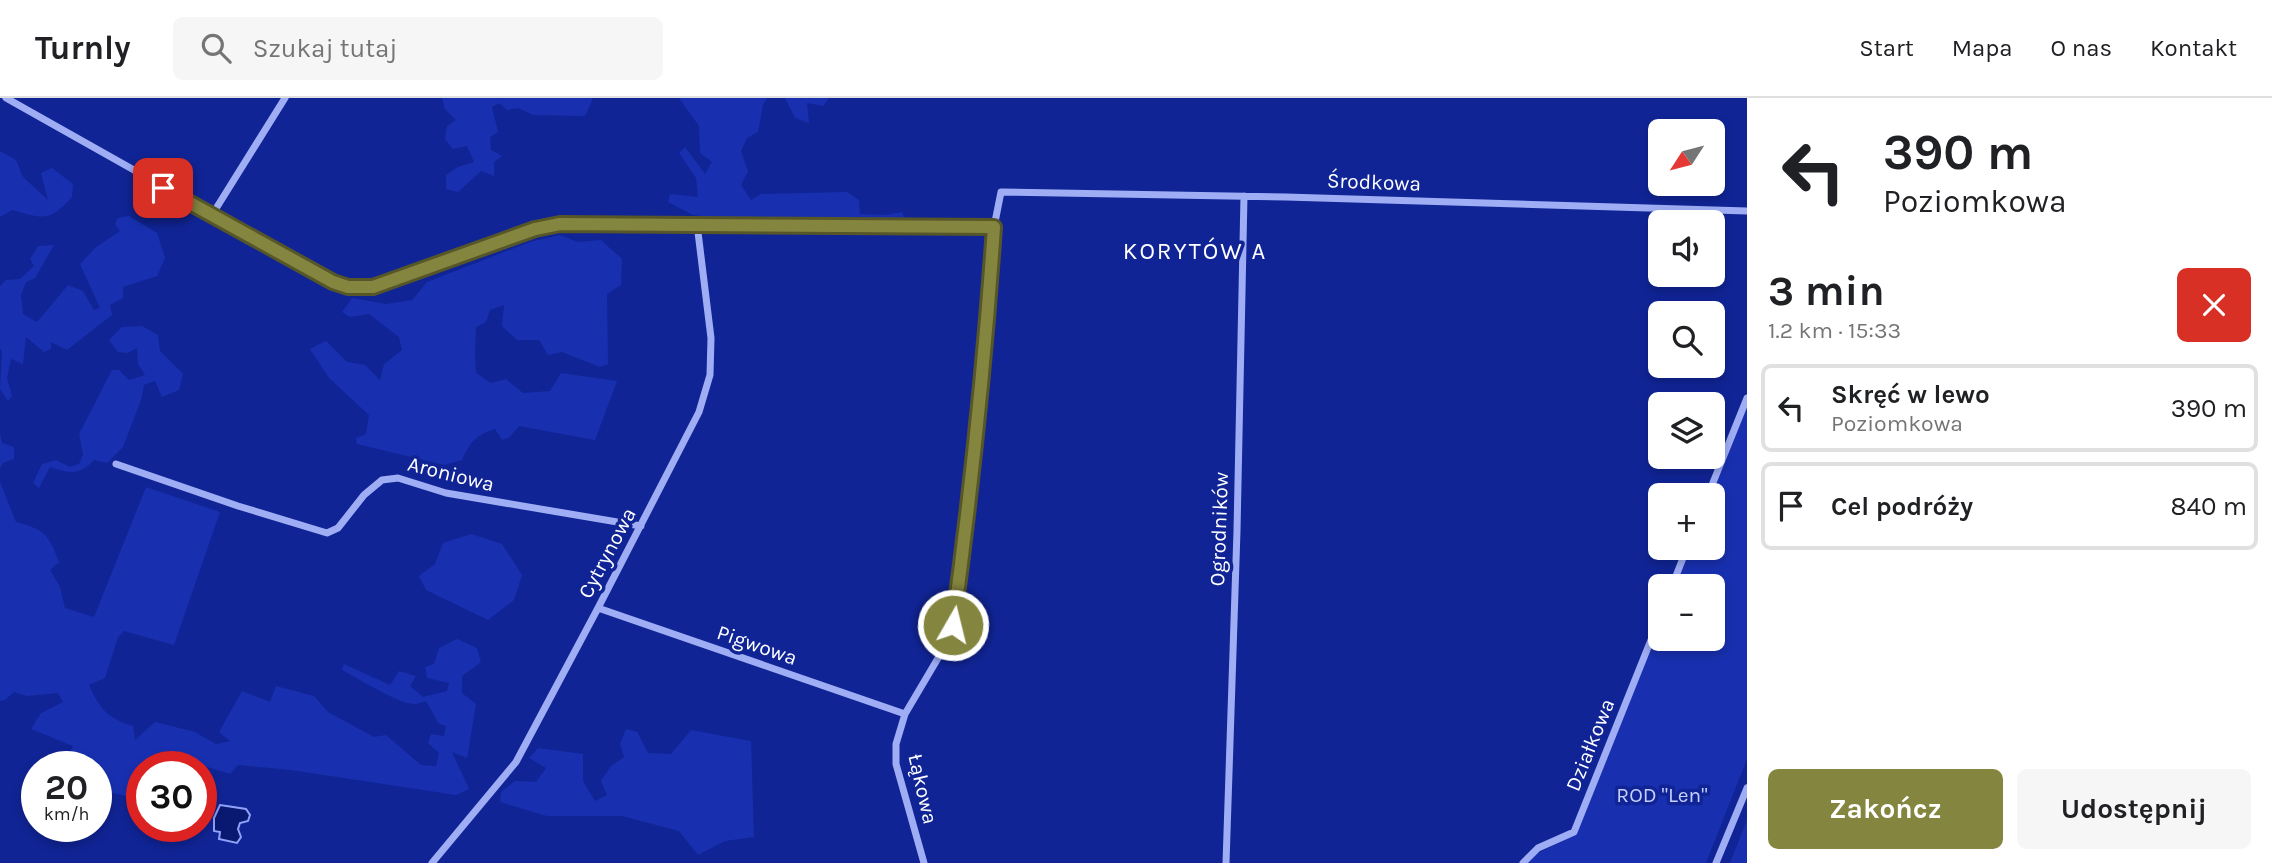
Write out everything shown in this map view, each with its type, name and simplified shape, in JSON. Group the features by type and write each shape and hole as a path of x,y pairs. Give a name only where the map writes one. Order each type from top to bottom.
{"street":[{"path":"6,98 333,282 361,289 420,271 535,229 560,224 994,227"},
{"path":"212,215 285,98"},
{"name":"Środkowa","path":"1001,192 1244,196 1747,211"},
{"name":"Łąkowa","path":"925,863 896,764 896,744 905,715 947,643 953,625 989,302 994,227 1001,192"},
{"name":"Ogrodników","path":"1226,863 1237,545 1244,196"},
{"name":"Cytrynowa","path":"432,863 516,762 699,412 710,375 711,338 697,223"},
{"path":"1713,483 1747,398"},
{"name":"Aroniowa","path":"116,464 327,533 338,528 364,495 382,480 398,478 459,496 641,526"},
{"name":"Pigwowa","path":"598,608 905,715"},
{"name":"Działkowa","path":"1523,863 1538,848 1574,832 1648,647"},
{"path":"1716,863 1747,788"}],"green space":[{"path":"442,98 592,98 592,101 585,116 533,115 518,108 507,110 499,103 492,107 498,132 490,137 491,150 502,156 494,162 494,176 481,171 458,192 446,189 446,175 458,167 474,162 467,146 453,149 445,139 447,126 456,120 445,109"},
{"path":"679,98 767,98 758,132 747,138 741,151 748,171 741,185 751,200 761,194 847,192 859,200 860,214 885,215 902,212 906,223 715,218 693,215 668,202 670,194 698,197 696,178 679,153 685,147 705,174 712,162 700,153 699,126"},
{"path":"785,98 829,98 823,106 807,103 809,123 795,118"},
{"path":"0,151 16,160 23,177 48,200 41,173 52,168 73,184 72,197 57,211 45,216 12,210 0,217"},
{"path":"129,216 157,233 165,258 157,276 123,287 123,298 110,305 112,315 67,350 51,342 51,349 44,352 26,337 23,364 11,359 7,378 12,396 8,401 0,389 0,286 6,280 20,279 34,266 30,259 38,246 54,245 35,278 26,282 21,295 23,314 37,322 68,285 83,291 94,310 100,308 80,264 95,248 120,231 115,224 118,218"},
{"path":"560,235 578,242 601,240 622,259 621,285 607,294 608,364 600,367 562,352 548,355 539,340 517,340 502,326 504,305 490,310 486,322 476,327 476,373 491,383 506,379 523,393 550,391 561,373 617,381 595,440 519,426 510,437 502,440 495,429 474,440 462,460 444,465 357,444 356,438 366,434 369,415 329,378 310,349 326,341 347,362 365,365 380,380 384,364 402,350 399,337 369,314 350,317 342,312 352,298 386,304 412,300 427,282 530,242"},
{"path":"142,326 158,335 160,351 183,374 179,390 162,397 155,381 144,385 123,447 107,463 94,460 84,469 74,472 50,467 39,488 33,483 42,464 56,460 70,467 79,464 83,454 79,434 112,370 119,370 129,380 145,375 138,364 137,348 127,353 118,352 109,340 122,327"},
{"name":"ROD \"Len\"","path":"1747,406 1747,759 1706,863 1528,863 1532,856 1575,835 1650,651 1725,651 1725,574 1681,574 1686,560 1725,560 1725,483 1717,483 1722,469 1725,469 1725,462"},
{"path":"0,432 2,443 14,447 14,459 3,463 0,468"},
{"path":"0,482 16,522 45,534 52,545 59,562 50,570 60,587 65,608 94,617 146,487 220,512 174,645 124,631 118,637 105,678 89,685 105,712 133,726 135,740 155,722 195,732 216,744 230,741 219,732 242,691 270,702 276,686 314,696 328,712 374,737 386,735 421,765 436,766 439,753 428,743 431,734 444,736 446,726 439,724 426,701 409,703 379,691 342,670 344,664 390,685 399,671 416,676 410,686 423,697 447,691 449,683 427,678 425,667 434,664 439,648 457,639 477,648 481,662 462,676 462,693 476,704 467,758 452,752 469,789 456,795 291,770 238,765 230,774 217,770 217,751 126,751 126,796 112,793 112,751 71,751 73,746 31,729 41,713 63,702 58,693 27,696 14,692 0,701"},
{"path":"471,534 502,544 522,575 514,600 488,620 426,590 419,576 435,564 443,543"},
{"path":"626,729 637,732 648,753 671,754 691,730 751,741 754,837 725,841 698,855 679,831 622,816 547,816 500,802 501,792 515,781 536,782 546,768 529,758 538,748 583,754 583,781 595,801 607,795 601,781 611,766 624,757 620,744"},
{"path":"1747,820 1747,863 1730,863 1745,825"}],"shaded area":[{"path":"220,805 246,809 250,815 248,821 240,823 238,829 241,837 237,843 219,839 217,812"}],"district":[{"name":"KORYTÓW A","path":"1195,251"}],"route":[{"path":"163,188 333,282 361,289 420,271 535,229 560,224 994,227 989,302 953,625"}]}
